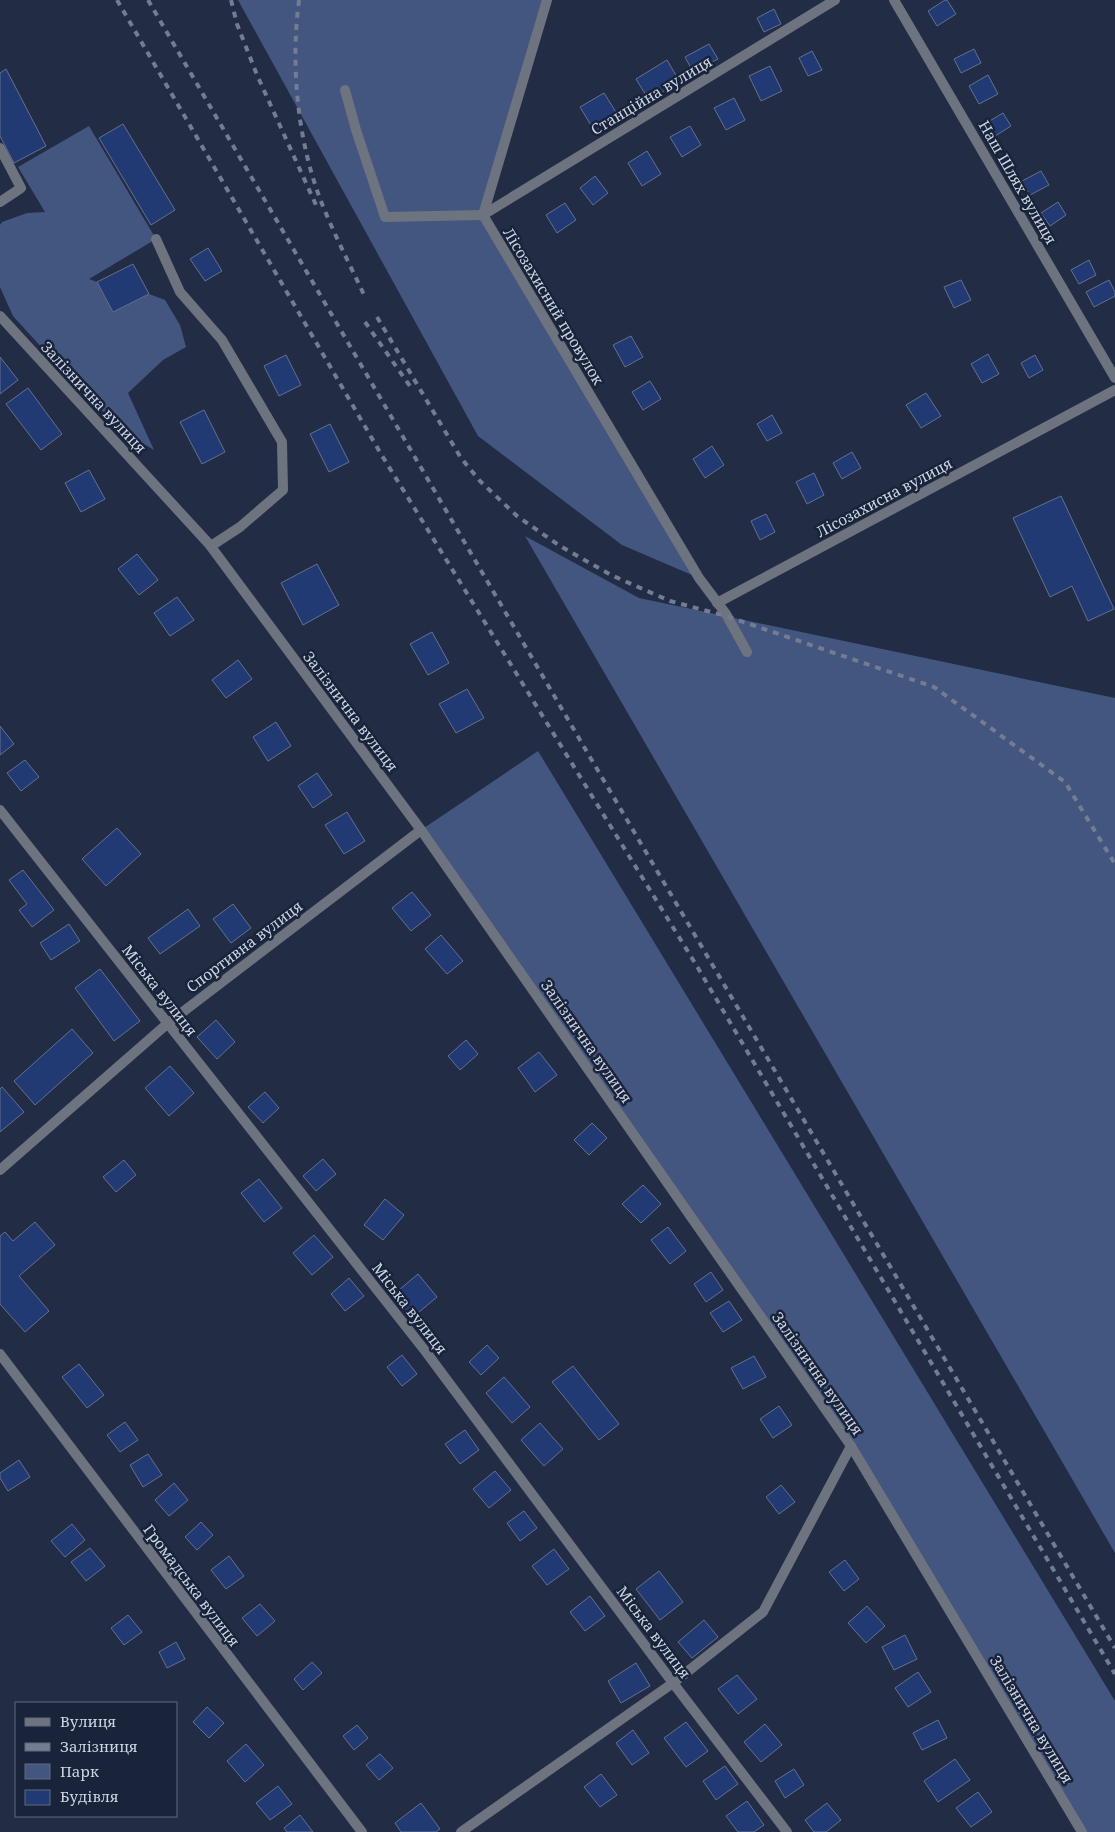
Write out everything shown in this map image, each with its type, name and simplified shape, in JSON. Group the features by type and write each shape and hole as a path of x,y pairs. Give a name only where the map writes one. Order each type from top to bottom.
{"street":[{"path":"345,90 356,130 385,217 483,215 547,0"},
{"name":"Станційна вулиця","path":"483,215 835,0"},
{"name":"Наш Шлях вулиця","path":"894,0 1115,378"},
{"path":"0,148 21,188 0,202"},
{"name":"Лісозахисний провулок","path":"483,215 699,578 717,604"},
{"path":"156,239 180,292 222,340 282,442 283,490 240,527 211,546"},
{"name":"Залізнична вулиця","path":"0,316 211,546 421,830 851,1446 1082,1832"},
{"name":"Лісозахисна вулиця","path":"717,604 1115,390"},
{"path":"717,604 726,614 747,652"},
{"name":"Міська вулиця","path":"0,810 426,1352 787,1832"},
{"name":"Спортивна вулиця","path":"0,1170 168,1024 421,830"},
{"name":"Громадська вулиця","path":"0,1354 362,1832"},
{"path":"461,1832 674,1683 763,1612 851,1446"}],"green space":[{"path":"238,0 547,0 483,215 699,578 622,545 478,436"},
{"path":"89,126 156,239 89,279 97,282 113,312 149,294 165,300 180,325 186,347 163,360 128,393 154,450 126,433 84,394 13,316 0,287 0,225 2,222 27,213 45,212 18,167"},
{"path":"525,536 639,598 1115,698 1115,1553"},
{"path":"538,751 1115,1701 1115,1832 1082,1832 851,1446 421,830"}],"building":[{"path":"947,0 956,14 937,26 928,11"},
{"path":"774,9 781,24 764,32 757,18"},
{"path":"709,44 718,59 693,72 685,57"},
{"path":"974,49 981,63 961,73 954,59"},
{"path":"812,51 822,70 808,76 799,58"},
{"path":"667,60 680,82 649,100 636,79"},
{"path":"770,66 782,91 761,101 749,76"},
{"path":"6,69 46,146 14,163 0,136 0,73"},
{"path":"988,75 998,94 979,104 969,86"},
{"path":"604,93 619,117 595,132 580,107"},
{"path":"734,98 745,120 726,130 714,108"},
{"path":"1003,113 1011,126 992,138 983,125"},
{"path":"123,124 175,210 151,225 99,138"},
{"path":"690,126 701,145 682,157 670,137"},
{"path":"647,151 661,174 642,186 628,163"},
{"path":"1041,171 1049,185 1030,195 1022,181"},
{"path":"595,176 608,193 593,205 580,188"},
{"path":"1058,202 1066,215 1050,226 1041,213"},
{"path":"565,203 576,220 557,233 546,215"},
{"path":"208,248 222,271 205,281 190,259"},
{"path":"1089,260 1096,275 1079,284 1071,270"},
{"path":"133,264 149,294 113,312 97,282"},
{"path":"961,280 971,300 954,308 944,287"},
{"path":"1109,280 1115,296 1094,307 1086,292"},
{"path":"631,336 643,357 625,367 613,345"},
{"path":"988,354 999,374 982,383 971,364"},
{"path":"286,355 301,385 279,396 264,366"},
{"path":"1035,355 1043,370 1029,378 1021,363"},
{"path":"0,357 18,380 0,394"},
{"path":"650,381 661,399 643,410 632,392"},
{"path":"28,388 62,434 41,450 6,404"},
{"path":"926,393 941,416 921,428 906,405"},
{"path":"204,410 225,452 202,464 180,422"},
{"path":"772,415 782,433 767,441 757,424"},
{"path":"330,424 349,462 329,472 310,434"},
{"path":"712,446 724,465 705,478 693,459"},
{"path":"852,452 861,468 842,479 833,463"},
{"path":"89,470 105,499 81,512 65,483"},
{"path":"814,473 824,495 807,504 796,482"},
{"path":"1061,496 1114,609 1088,621 1072,586 1050,597 1013,518"},
{"path":"766,514 775,532 760,540 751,521"},
{"path":"137,554 158,580 139,595 118,569"},
{"path":"317,564 339,605 303,625 281,583"},
{"path":"177,597 194,620 170,636 154,613"},
{"path":"432,632 449,663 428,675 410,644"},
{"path":"238,660 252,679 226,698 212,680"},
{"path":"467,689 484,718 456,733 439,704"},
{"path":"276,722 291,746 268,761 253,737"},
{"path":"0,726 14,744 0,755"},
{"path":"25,760 39,777 21,791 7,773"},
{"path":"317,773 332,795 313,808 298,786"},
{"path":"347,812 365,841 344,854 325,825"},
{"path":"117,828 141,854 106,886 82,859"},
{"path":"23,870 54,910 32,927 19,910 27,904 9,880"},
{"path":"412,892 431,915 411,931 392,908"},
{"path":"233,904 251,928 231,943 213,919"},
{"path":"188,909 200,926 160,954 148,938"},
{"path":"69,924 80,941 51,960 40,943"},
{"path":"441,935 463,961 447,974 425,949"},
{"path":"100,969 140,1021 114,1041 75,988"},
{"path":"216,1020 235,1042 217,1059 197,1037"},
{"path":"72,1029 93,1053 35,1105 14,1081"},
{"path":"466,1040 478,1054 460,1070 448,1056"},
{"path":"539,1052 557,1075 535,1092 518,1068"},
{"path":"170,1066 194,1093 169,1116 145,1088"},
{"path":"2,1087 24,1112 0,1132 0,1089"},
{"path":"265,1092 279,1108 263,1123 248,1107"},
{"path":"592,1123 607,1138 589,1155 574,1140"},
{"path":"323,1159 336,1174 316,1191 303,1176"},
{"path":"124,1160 136,1175 116,1192 103,1177"},
{"path":"259,1179 282,1208 264,1222 241,1193"},
{"path":"643,1185 661,1204 641,1223 622,1204"},
{"path":"385,1199 404,1215 383,1240 364,1225"},
{"path":"35,1222 55,1245 19,1276 49,1311 25,1332 0,1304 0,1236 5,1232 13,1241"},
{"path":"668,1227 686,1251 670,1264 651,1240"},
{"path":"314,1235 333,1257 312,1275 293,1253"},
{"path":"711,1272 723,1290 706,1302 694,1284"},
{"path":"418,1274 437,1297 412,1318 393,1295"},
{"path":"349,1278 364,1296 345,1311 331,1294"},
{"path":"729,1301 742,1320 723,1332 710,1313"},
{"path":"487,1345 499,1358 481,1375 469,1362"},
{"path":"402,1355 417,1374 402,1386 387,1367"},
{"path":"754,1356 766,1377 743,1389 731,1368"},
{"path":"79,1364 104,1395 87,1408 62,1377"},
{"path":"573,1366 619,1424 599,1440 552,1382"},
{"path":"504,1377 530,1407 512,1423 486,1393"},
{"path":"779,1406 792,1425 773,1438 760,1419"},
{"path":"125,1422 138,1440 120,1452 107,1435"},
{"path":"540,1423 563,1449 544,1466 521,1440"},
{"path":"465,1430 479,1450 460,1464 445,1444"},
{"path":"148,1454 162,1475 143,1487 130,1465"},
{"path":"19,1460 30,1477 8,1491 0,1478 0,1473"},
{"path":"495,1471 511,1490 489,1508 473,1489"},
{"path":"174,1483 188,1500 169,1516 155,1500"},
{"path":"781,1485 795,1502 779,1514 766,1497"},
{"path":"524,1511 537,1528 520,1541 507,1523"},
{"path":"201,1522 213,1535 197,1550 185,1537"},
{"path":"72,1524 85,1540 65,1557 51,1541"},
{"path":"90,1548 105,1566 86,1581 71,1562"},
{"path":"554,1549 569,1569 547,1585 532,1566"},
{"path":"229,1556 244,1576 226,1589 211,1570"},
{"path":"845,1560 859,1579 844,1591 829,1572"},
{"path":"659,1571 683,1602 660,1620 636,1589"},
{"path":"590,1596 605,1616 585,1631 570,1612"},
{"path":"260,1604 275,1621 257,1636 242,1618"},
{"path":"867,1606 885,1626 866,1643 848,1623"},
{"path":"128,1615 142,1632 124,1645 111,1628"},
{"path":"704,1620 718,1637 692,1658 678,1642"},
{"path":"905,1635 917,1659 894,1670 882,1647"},
{"path":"176,1642 185,1659 167,1668 159,1652"},
{"path":"312,1662 322,1673 303,1690 294,1679"},
{"path":"636,1663 650,1686 621,1703 608,1681"},
{"path":"918,1672 931,1692 908,1707 895,1688"},
{"path":"737,1675 757,1699 738,1714 718,1689"},
{"path":"207,1707 224,1723 209,1738 193,1722"},
{"path":"938,1720 947,1738 922,1750 913,1733"},
{"path":"686,1722 708,1751 686,1767 664,1738"},
{"path":"765,1724 782,1745 761,1762 744,1742"},
{"path":"357,1725 368,1738 354,1750 343,1736"},
{"path":"633,1730 649,1753 632,1765 616,1743"},
{"path":"246,1744 264,1765 245,1782 227,1761"},
{"path":"380,1754 393,1768 379,1780 366,1765"},
{"path":"955,1759 970,1780 938,1802 924,1781"},
{"path":"725,1766 738,1784 716,1800 703,1781"},
{"path":"794,1769 804,1785 785,1798 775,1781"},
{"path":"601,1774 617,1795 600,1807 584,1787"},
{"path":"278,1786 292,1804 270,1820 256,1803"},
{"path":"978,1792 992,1812 971,1827 956,1808"},
{"path":"747,1801 764,1825 754,1832 738,1832 726,1816"},
{"path":"421,1803 440,1829 436,1832 401,1832 395,1823"},
{"path":"827,1803 841,1820 826,1832 814,1832 805,1820"},
{"path":"300,1815 313,1832 287,1832 284,1828"}],"railway":[{"path":"117,0 381,454 695,963 1115,1674"},
{"path":"148,0 587,752 1115,1648"},
{"path":"231,0 237,24 257,75 316,205"},
{"path":"299,0 296,26 296,80 298,107 308,161 325,211 365,297"},
{"path":"377,317 461,458 480,481 517,516 560,546 611,575 670,601 726,616 934,687 1065,782 1115,864"},
{"path":"365,322 412,389"}]}
